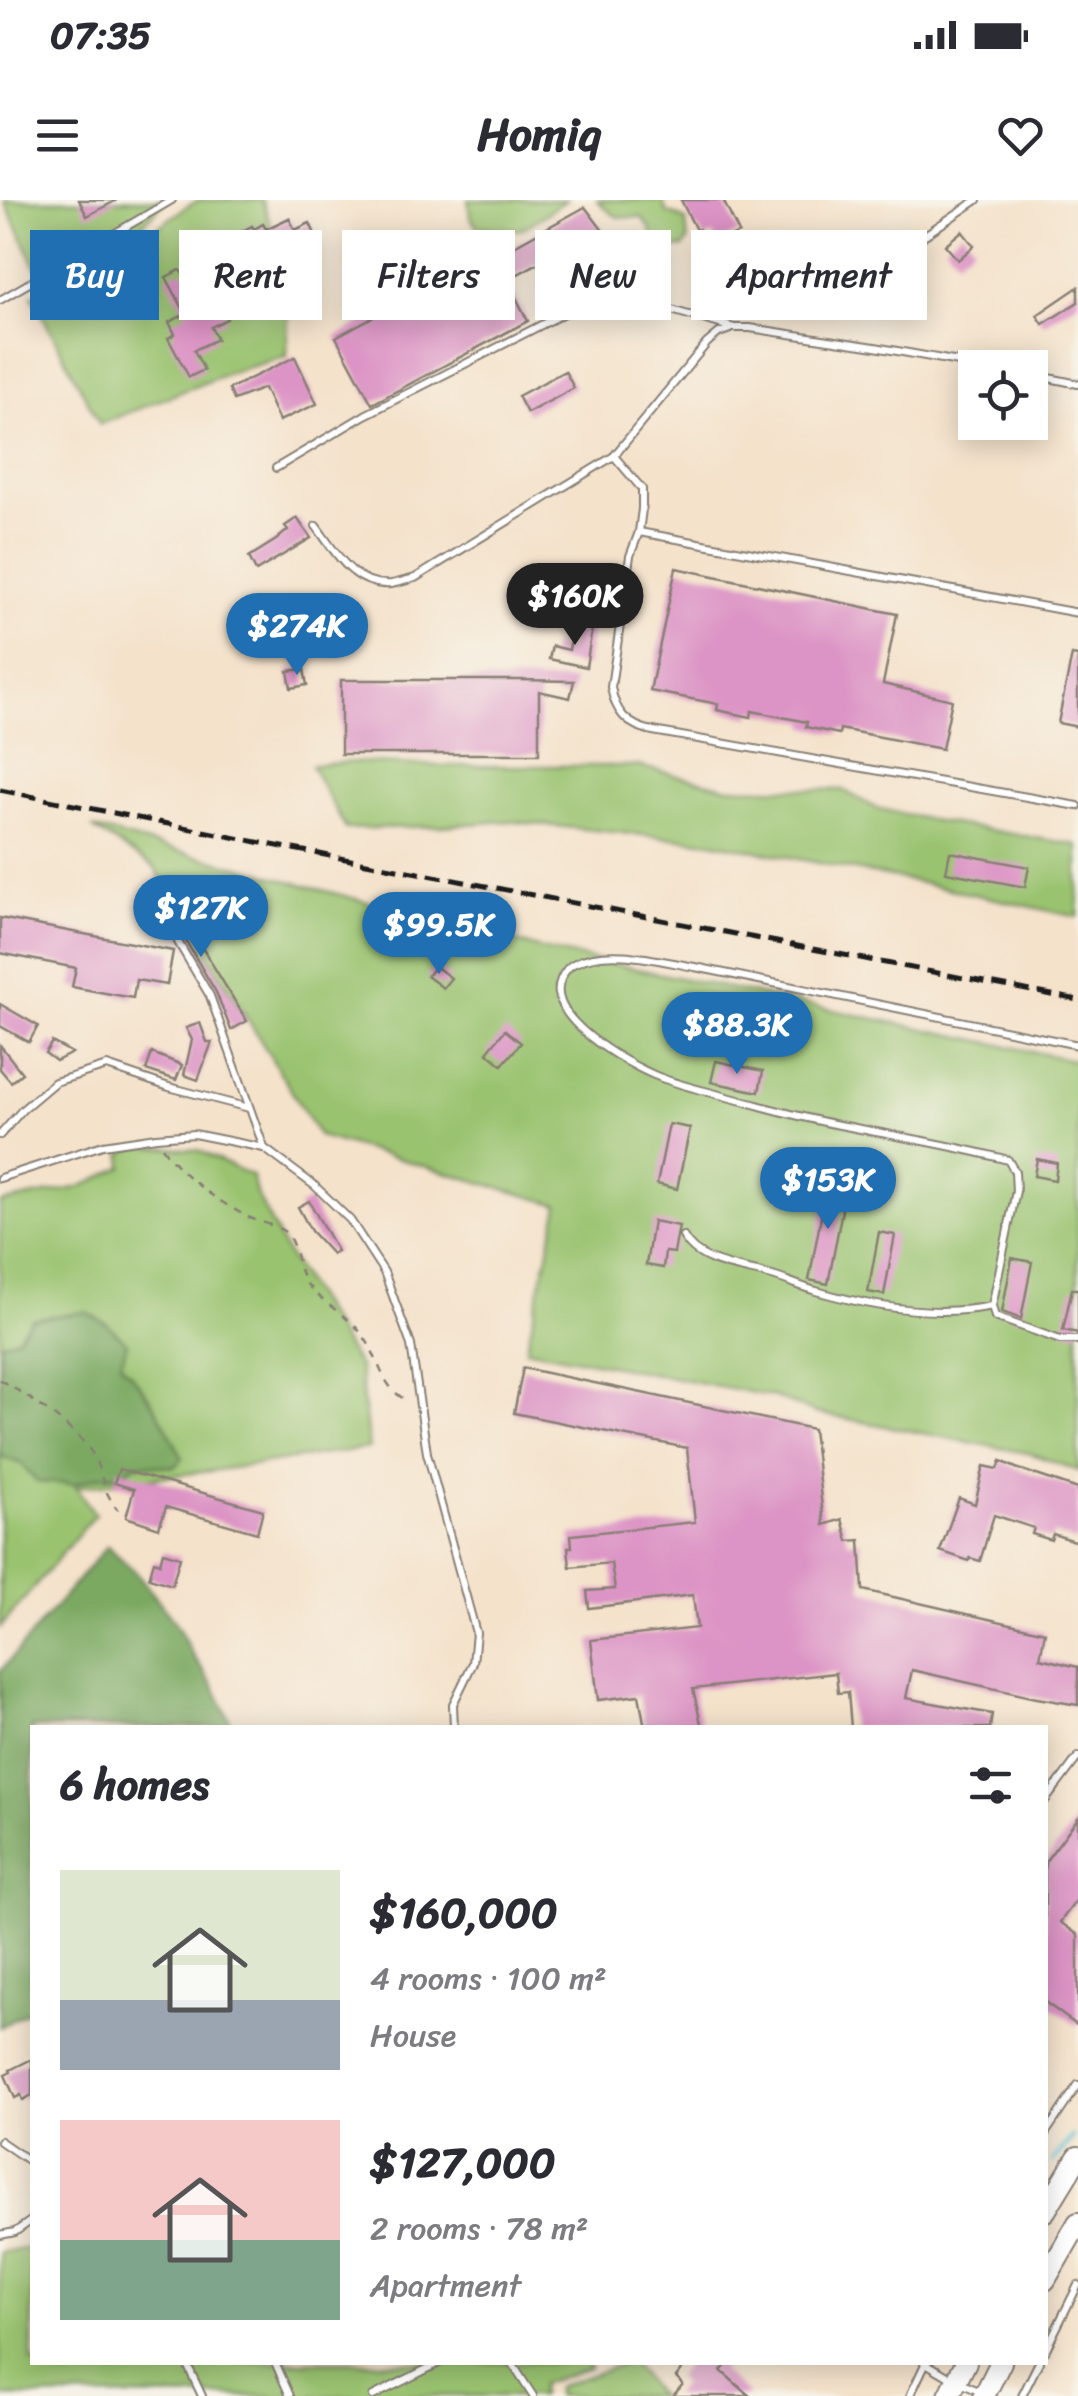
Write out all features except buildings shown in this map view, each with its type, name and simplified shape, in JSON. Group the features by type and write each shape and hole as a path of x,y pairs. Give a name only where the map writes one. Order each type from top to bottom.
{"main road":[{"path":"1048,2206 1078,2156"},
{"path":"1048,2275 1078,2223"},
{"path":"984,2395 999,2365"}],"lane":[{"path":"0,300 172,200"},
{"path":"927,234 978,200"},
{"path":"276,468 365,415 590,300 654,305 734,328 876,346 958,362"},
{"path":"316,526 342,564 362,578 388,585 415,578 614,456 706,343 734,328"},
{"path":"1048,378 1078,384"},
{"path":"614,456 642,489 640,532 630,556 611,686 613,700 628,722 653,731 1078,806"},
{"path":"640,532 1078,613"},
{"path":"178,942 210,996 264,1148"},
{"path":"1078,1045 635,957 600,956 576,962 565,970 558,986 561,1002 596,1042 659,1077 805,1118 966,1148 1008,1160 1016,1172 1016,1191 992,1306 995,1317 1060,1340 1078,1340"},
{"path":"0,1135 55,1082 107,1066 249,1108"},
{"path":"0,1178 102,1145 194,1134 264,1148 350,1220 384,1272 411,1345 427,1453 476,1632 474,1663 453,1704 454,1725"},
{"path":"683,1236 699,1253 728,1266 853,1300 944,1312 992,1306"},
{"path":"1048,1797 1078,1757"},
{"path":"1048,2130 1078,2086"},
{"path":"0,2141 30,2162"},
{"path":"0,2235 15,2232 30,2221"},
{"path":"1048,2345 1078,2285"},
{"path":"187,2365 202,2396"},
{"path":"276,2365 290,2396"},
{"path":"373,2396 435,2365"},
{"path":"513,2365 532,2396"},
{"path":"910,2396 924,2365"},
{"path":"929,2365 984,2395"},
{"path":"1022,2396 1038,2365"}],"path":[{"path":"156,1137 172,1162 208,1192 241,1214 280,1227 289,1237 304,1282 348,1318 367,1340 394,1393 421,1408"},
{"path":"0,1380 80,1438 91,1451 104,1489 118,1510"}],"green space":[{"path":"4,200 166,200 137,230 30,230 30,254"},
{"path":"199,200 262,200 272,230 179,230 179,320 288,320 287,356 229,373 100,424 45,320 159,320 159,230 154,230"},
{"path":"468,200 566,200 518,230 476,226"},
{"path":"597,200 663,200 666,212 686,221 688,241 684,247 671,247 671,230 651,230 641,217 626,218 608,211"},
{"path":"353,762 638,766 726,787 843,790 876,808 1078,845 1078,917 711,842 506,821 346,829 311,765"},
{"path":"92,828 546,950 1078,1061 1078,1471 1032,1454 816,1413 775,1397 526,1349 559,1205 319,1136 155,868"},
{"path":"139,1146 198,1150 252,1176 256,1193 286,1252 359,1367 369,1448 76,1487 95,1514 0,1628 0,1203 80,1187 123,1167 122,1153"},
{"path":"86,1312 107,1324 127,1343 121,1364 148,1397 183,1459 174,1467 137,1464 119,1475 73,1484 37,1482 22,1464 0,1456 0,1343 17,1338 31,1319"},
{"path":"107,1546 135,1571 173,1619 232,1725 30,1725 30,2010 0,2027 0,1672"},
{"path":"30,2248 30,2365 589,2368 541,2384 540,2396 0,2396 0,2252"},
{"path":"620,2365 633,2365 659,2396 556,2396 556,2387"}],"waterway":[{"path":"1053,2161 1072,2137"}],"railway":[{"path":"0,790 1078,1000"}]}
